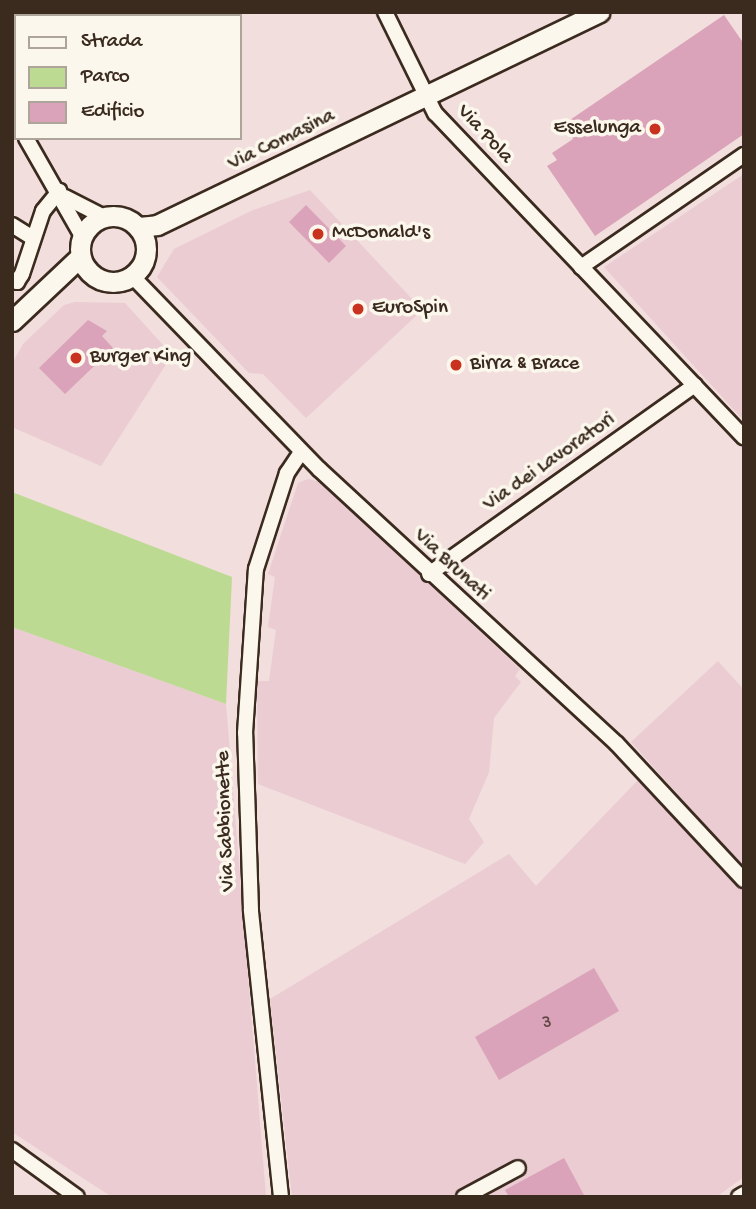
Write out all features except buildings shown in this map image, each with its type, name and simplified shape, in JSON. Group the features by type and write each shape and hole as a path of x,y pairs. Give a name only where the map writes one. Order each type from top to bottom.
{"main road":[{"name":"Via Comasina","path":"148,226 599,12"},
{"path":"12,321 77,265 82,236 104,217 122,217 148,226 147,246 133,277 102,281 77,265"}],"street":[{"name":"Via Pola","path":"385,12 426,96 487,170 744,439"},
{"path":"27,140 62,194 82,236"},
{"path":"581,267 744,156"},
{"path":"62,194 104,217"},
{"path":"12,279 17,282 22,274 43,211 62,194"},
{"path":"12,225 33,238"},
{"name":"Via Brunati","path":"133,277 301,452 429,574 617,744 744,880"},
{"name":"Via dei Lavoratori","path":"429,574 695,385"},
{"name":"Via Sabbionette","path":"281,1197 251,910 245,733 256,569 287,473 301,452"},
{"path":"12,1150 78,1197"},
{"path":"464,1197 518,1168"},
{"path":"739,1197 744,1194"}],"shaded area":[{"path":"744,174 744,421 604,267"},
{"path":"310,190 413,300 416,316 306,418 263,374 249,373 157,277 174,249 253,210"},
{"path":"75,302 125,303 172,355 101,466 12,427 12,364 23,344 64,305"},
{"path":"308,479 320,482 520,669 515,676 521,682 494,718 489,772 469,819 484,842 465,864 258,784 257,681 269,681 276,630 268,627 275,577 268,574 298,483"},
{"path":"12,627 226,704 266,1197 112,1197 12,1132"},
{"path":"718,661 744,690 744,868 631,742"},
{"path":"639,779 744,891 744,1177 716,1197 292,1197 270,999 509,854 536,886"}],"green space":[{"path":"12,492 232,577 226,704 12,627"}],"place":[{"name":"Esselunga","path":"655,129"},
{"name":"McDonald's","path":"318,234"},
{"name":"EuroSpin","path":"358,309"},
{"name":"Burger King","path":"76,358"},
{"name":"Birra & Brace","path":"456,365"}]}
